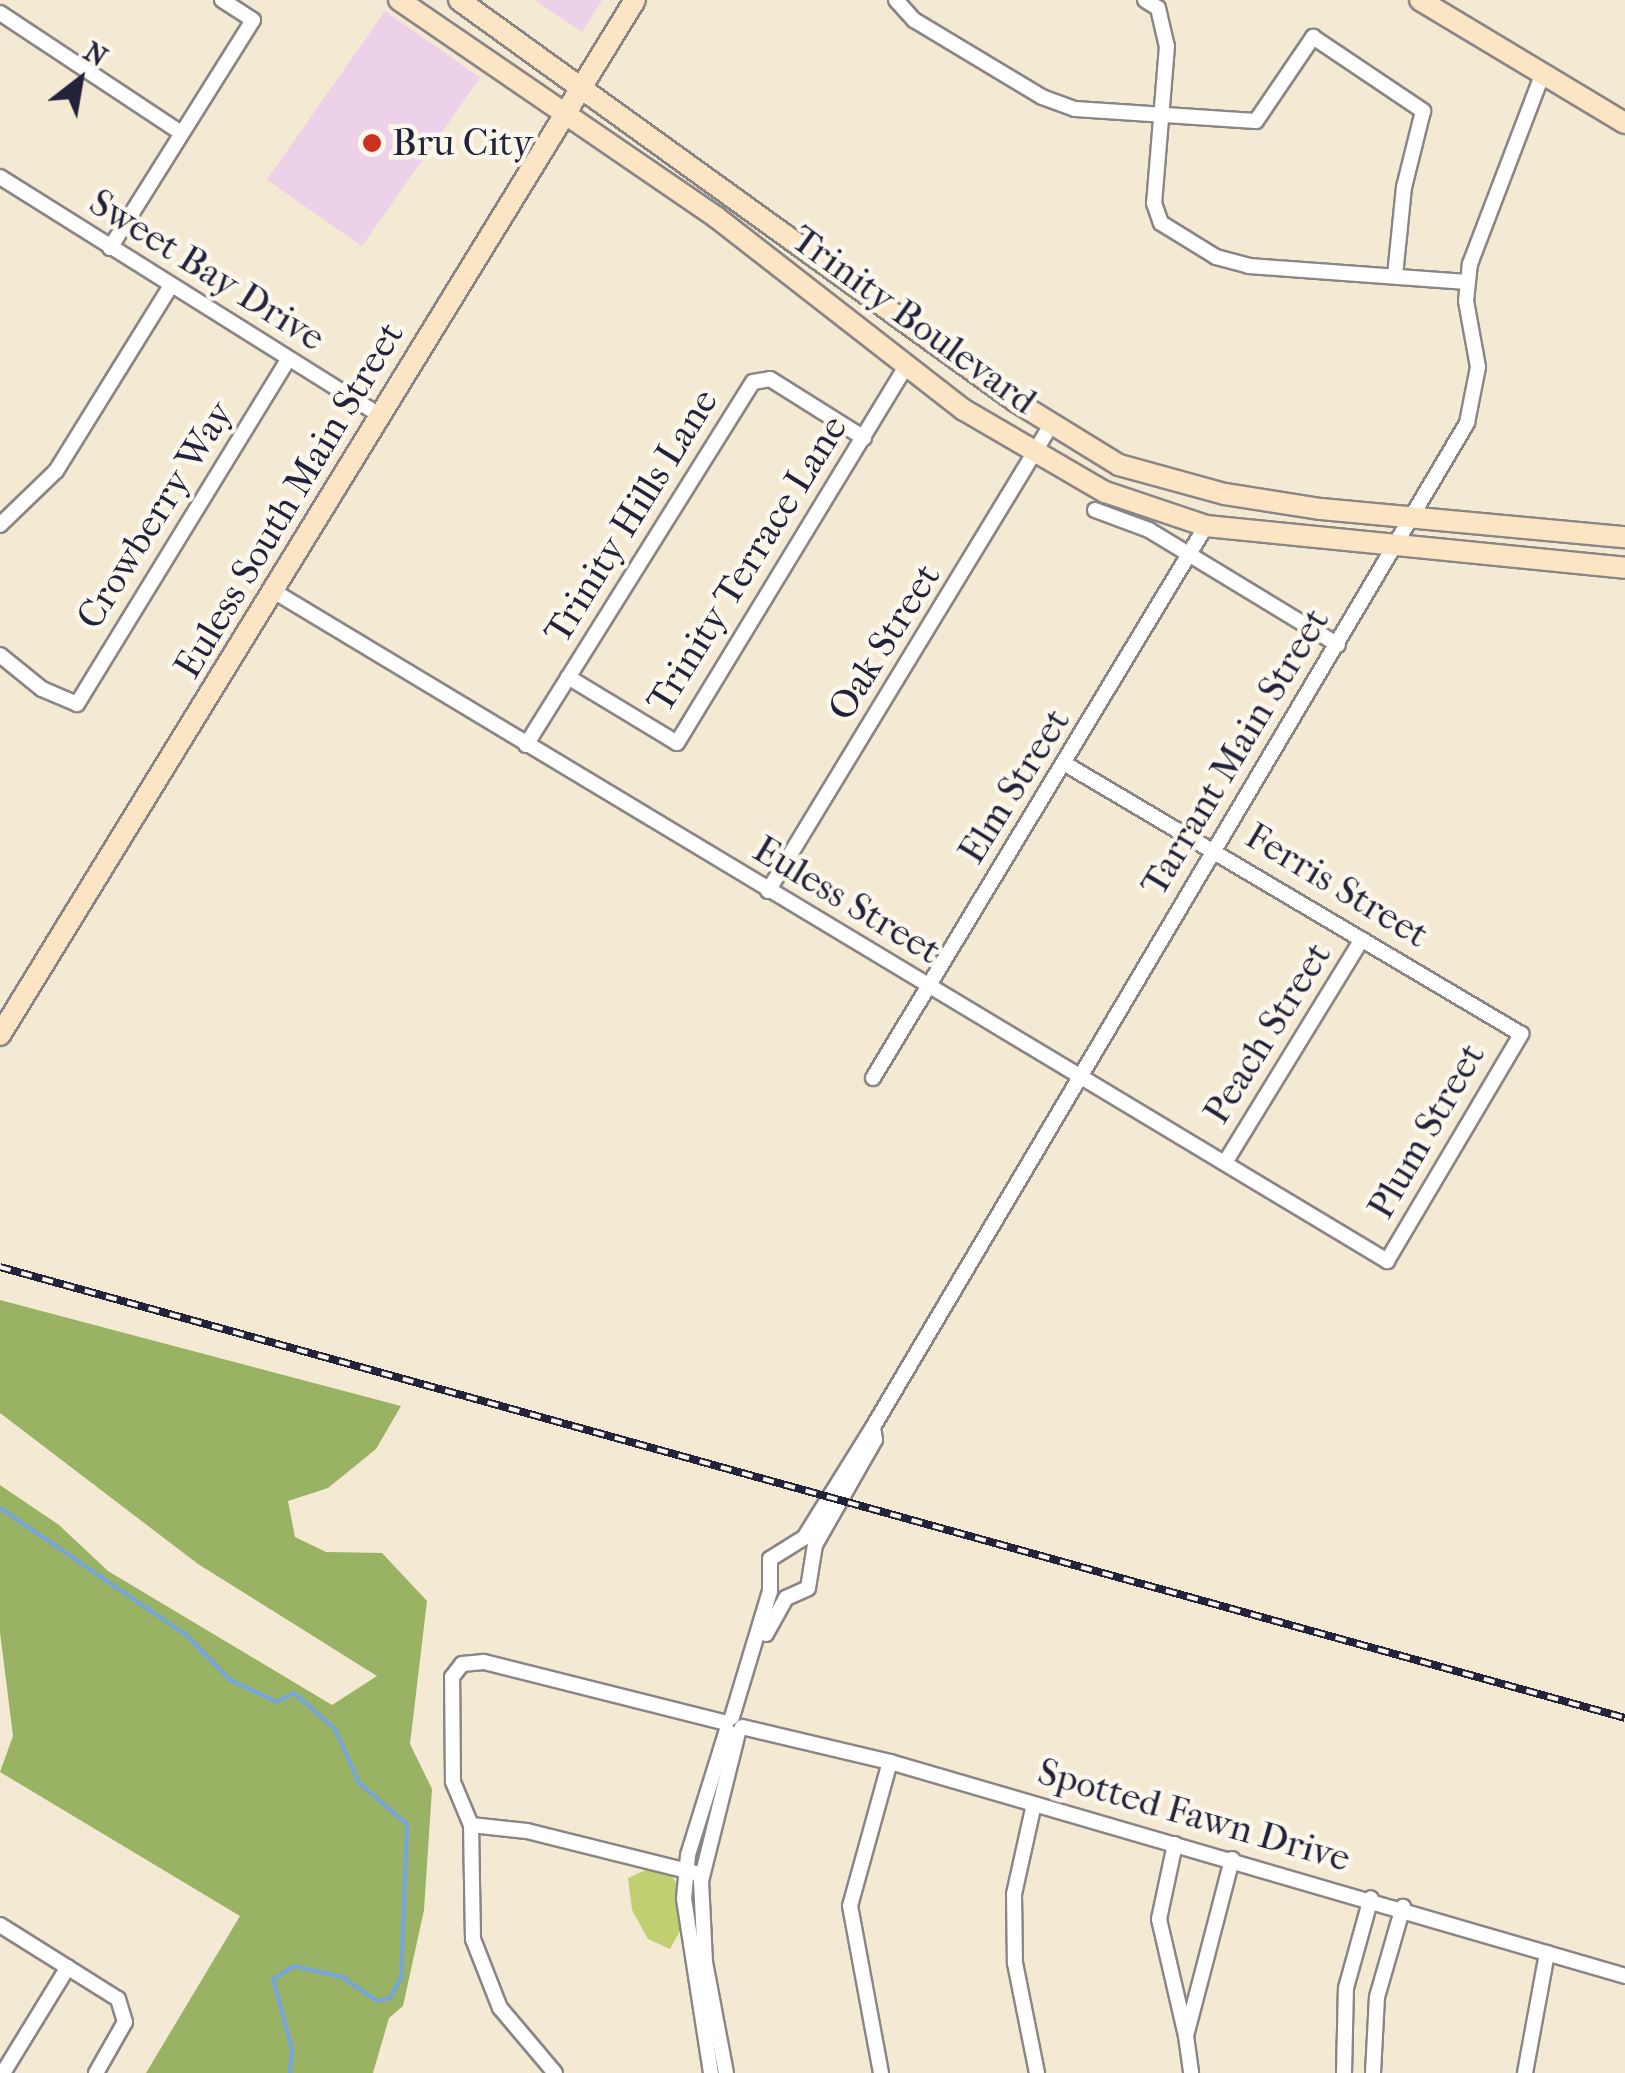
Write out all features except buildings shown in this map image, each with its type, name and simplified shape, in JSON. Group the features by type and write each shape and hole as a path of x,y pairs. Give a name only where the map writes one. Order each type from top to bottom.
{"main road":[{"name":"Trinity Boulevard","path":"399,0 716,216 964,410 1105,492 1206,526 1625,568"},
{"name":"Trinity Boulevard","path":"460,0 1051,425 1120,465 1172,482 1321,509 1625,537"},
{"name":"Euless South Main Street","path":"0,1035 635,0"},
{"path":"1420,0 1625,123"}],"street":[{"path":"110,248 178,131 253,20 222,0"},
{"path":"896,0 914,20 1042,97 1075,108 1256,121 1312,37 1414,99 1423,110 1404,187 1394,275"},
{"path":"1145,0 1158,8 1166,46 1154,203 1161,223 1216,257 1249,266 1466,282"},
{"path":"0,13 178,131"},
{"name":"Tarrant Main Street","path":"838,1491 874,1440 873,1427 1466,423 1478,384 1466,282 1542,75"},
{"path":"0,197 5,180"},
{"name":"Sweet Bay Drive","path":"5,180 381,416"},
{"path":"0,525 56,471 170,287"},
{"name":"Crowberry Way","path":"0,655 42,689 77,704 288,360"},
{"name":"Trinity Terrace Lane","path":"568,677 677,743 907,364"},
{"name":"Trinity Hills Lane","path":"526,745 752,382 770,379 864,438"},
{"name":"Oak Street","path":"768,891 1037,454 1051,425"},
{"path":"1094,510 1124,516 1338,645"},
{"name":"Elm Street","path":"873,1078 1066,764 1206,526"},
{"name":"Euless Street","path":"275,592 1388,1261"},
{"name":"Ferris Street","path":"1066,764 1520,1034"},
{"name":"Peach Street","path":"1226,1161 1362,940"},
{"name":"Plum Street","path":"1388,1261 1520,1034"},
{"path":"711,2073 687,1937 694,1873 770,1591 770,1559 804,1538 838,1491"},
{"path":"734,1725 765,1637 786,1598 808,1588 815,1545 838,1491"},
{"path":"770,1591 786,1598"},
{"name":"Spotted Fawn Drive","path":"472,1825 452,1768 450,1686 456,1670 469,1661 890,1762 1403,1906 1625,1976"},
{"path":"882,2073 850,1906 890,1762"},
{"path":"1034,1804 1014,1894 1015,1963 1038,2073"},
{"path":"555,2073 519,2038 480,1964 468,1907 472,1825 527,1830 694,1873"},
{"path":"1175,1844 1159,1919 1191,2073"},
{"path":"1186,2036 1232,1859"},
{"path":"694,1873 705,1962 726,2073"},
{"path":"1344,2073 1344,2000 1372,1898"},
{"path":"1373,2073 1377,1998 1403,1906"},
{"path":"0,1925 68,1967 126,2010 96,2073"},
{"path":"1525,2073 1547,1954"},
{"path":"3,2073 68,1967"}],"shaded area":[{"path":"534,0 602,0 582,32"},
{"path":"385,11 480,78 362,246 267,180"}],"green space":[{"path":"0,1300 401,1406 376,1449 328,1488 288,1501 295,1537 326,1552 382,1553 427,1601 410,1744 432,1789 424,1910 403,2006 389,2018 373,2073 146,2073 240,1916 0,1772 13,1736 0,1632 0,1485 59,1525 108,1571 332,1705 377,1676 198,1564 0,1413"},
{"path":"648,1869 672,1876 679,1888 680,1931 670,1949 648,1939 632,1910 628,1878"}],"waterway":[{"path":"0,1508 186,1635 230,1680 277,1702 294,1693 335,1729 359,1783 407,1824 401,1978 390,1998 377,2001 342,1977 294,1966 273,1979 292,2049 290,2073"}],"railway":[{"path":"0,1267 1625,1718"}],"place":[{"name":"Bru City","path":"372,143"}]}
